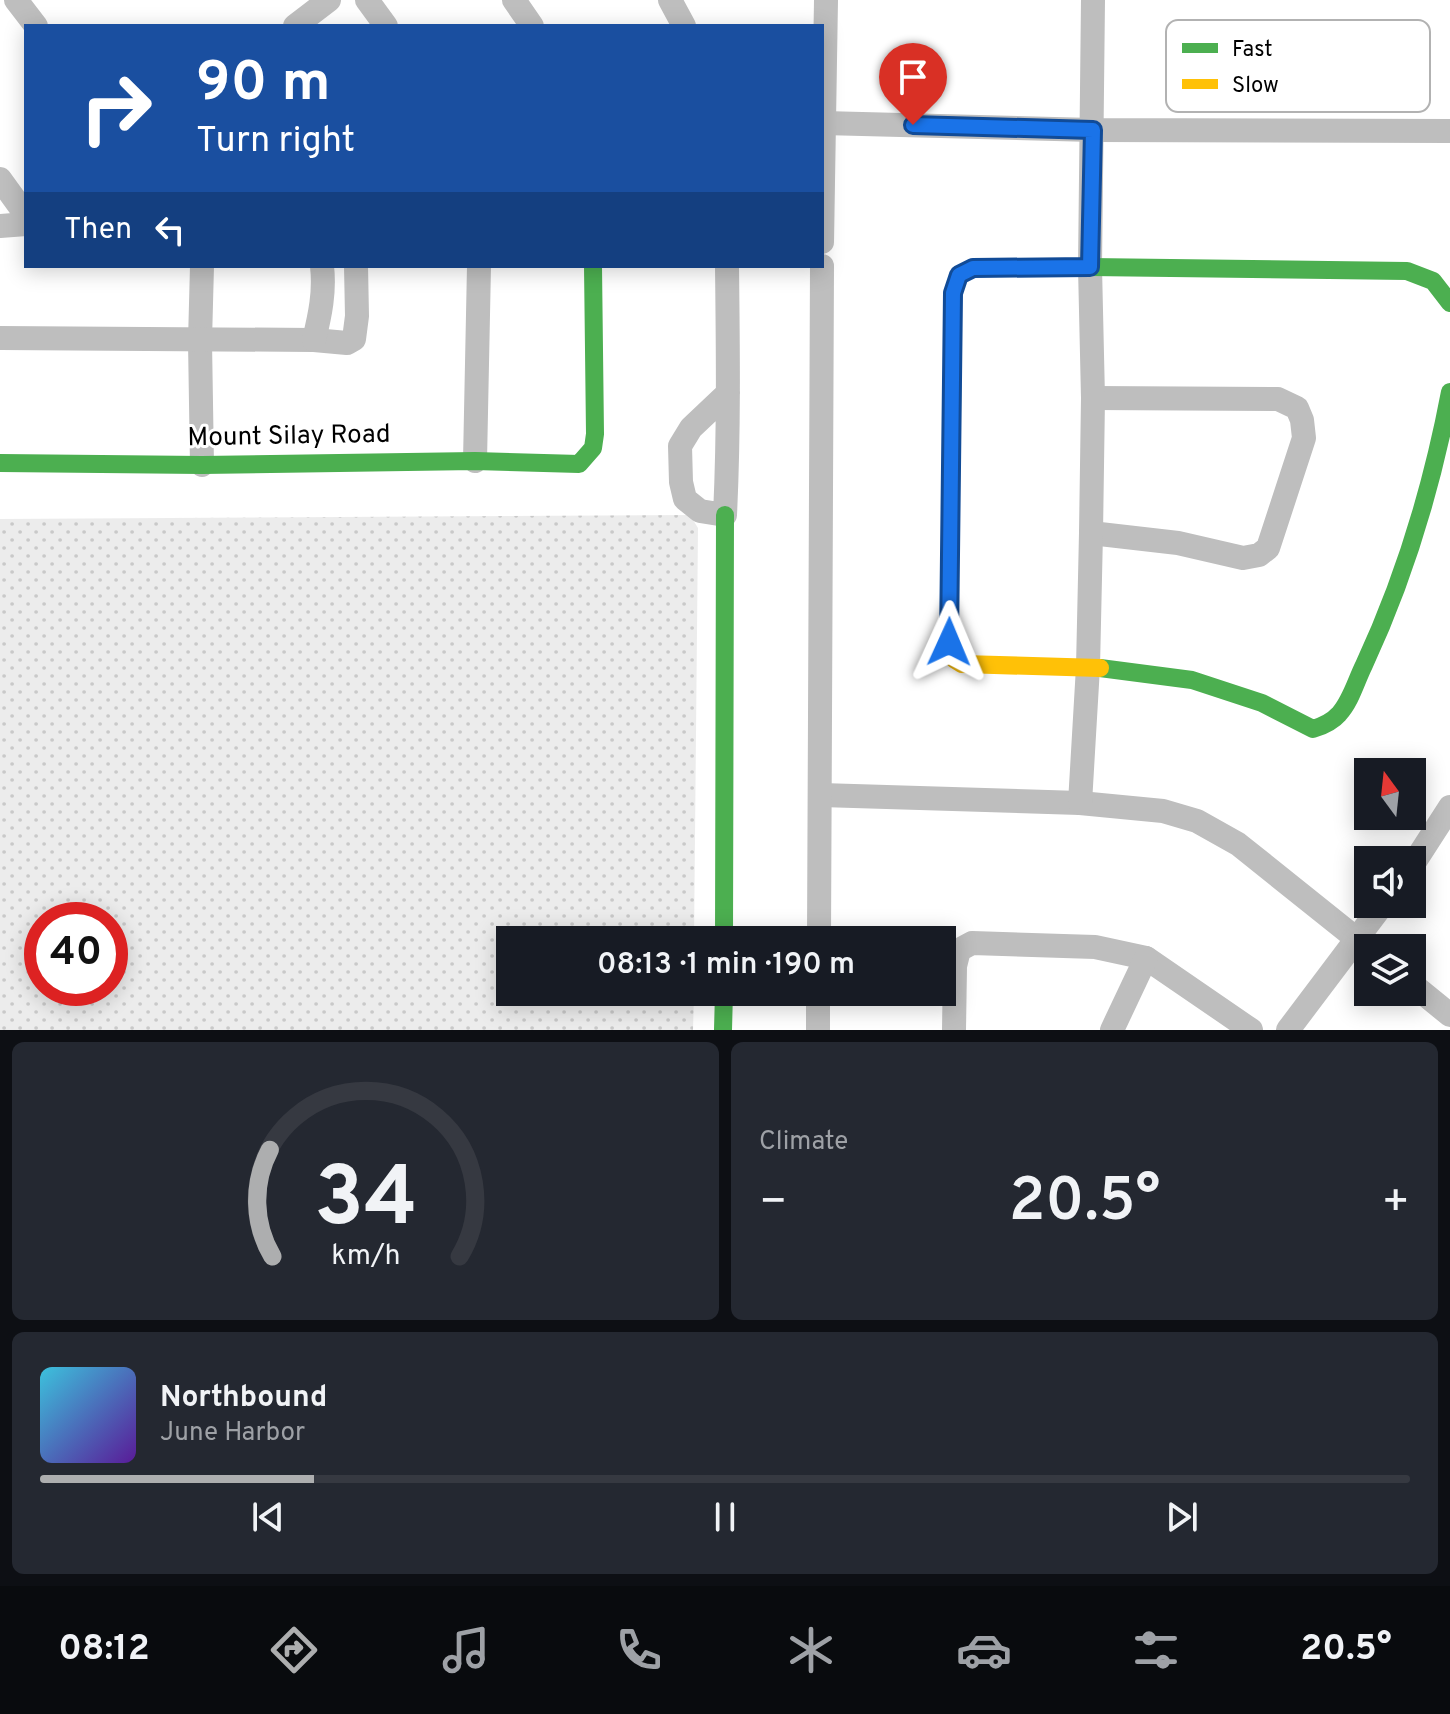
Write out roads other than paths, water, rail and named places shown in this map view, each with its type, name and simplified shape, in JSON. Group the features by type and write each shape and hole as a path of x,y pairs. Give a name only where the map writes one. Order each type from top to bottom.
{"street":[{"path":"16,0 34,24"},
{"path":"298,24 329,0"},
{"path":"367,0 385,24"},
{"path":"514,0 531,24"},
{"path":"670,0 683,24"},
{"path":"824,82 826,0"},
{"path":"1080,803 1088,667 1091,533 1093,0"},
{"path":"824,123 1093,130 1450,131"},
{"path":"0,179 24,212"},
{"path":"0,226 24,224"},
{"path":"202,268 202,465"},
{"path":"314,340 321,309 322,268"},
{"path":"0,338 314,340 347,343 354,339 357,316 356,268"},
{"path":"475,461 479,268"},
{"name":"Mount Silay Road","path":"0,463 202,465 475,461 579,464 593,448 595,434 593,268"},
{"path":"724,926 727,268"},
{"path":"819,926 822,268"},
{"path":"1450,303 1438,283 1407,271 973,268 959,275 953,293 949,642 954,659 962,664 1088,667 1192,680 1262,703 1313,729 1325,725 1341,712 1382,627 1421,522 1450,392"},
{"path":"725,515 700,511 685,499 680,446 691,428 728,393"},
{"path":"1091,533 1178,543 1243,558 1259,555 1268,548 1304,438 1297,408 1278,399 1093,398"},
{"path":"821,795 1080,803 1163,811 1197,821 1238,844 1354,937"},
{"path":"1425,846 1450,807"},
{"path":"954,1030 955,966 959,950 972,943 1095,947 1146,958 1251,1030"},
{"path":"1288,1030 1354,952"},
{"path":"1112,1030 1146,958"},
{"path":"1426,995 1450,1015"},
{"path":"723,1030 724,1006"},
{"path":"818,1006 818,1030"}]}
